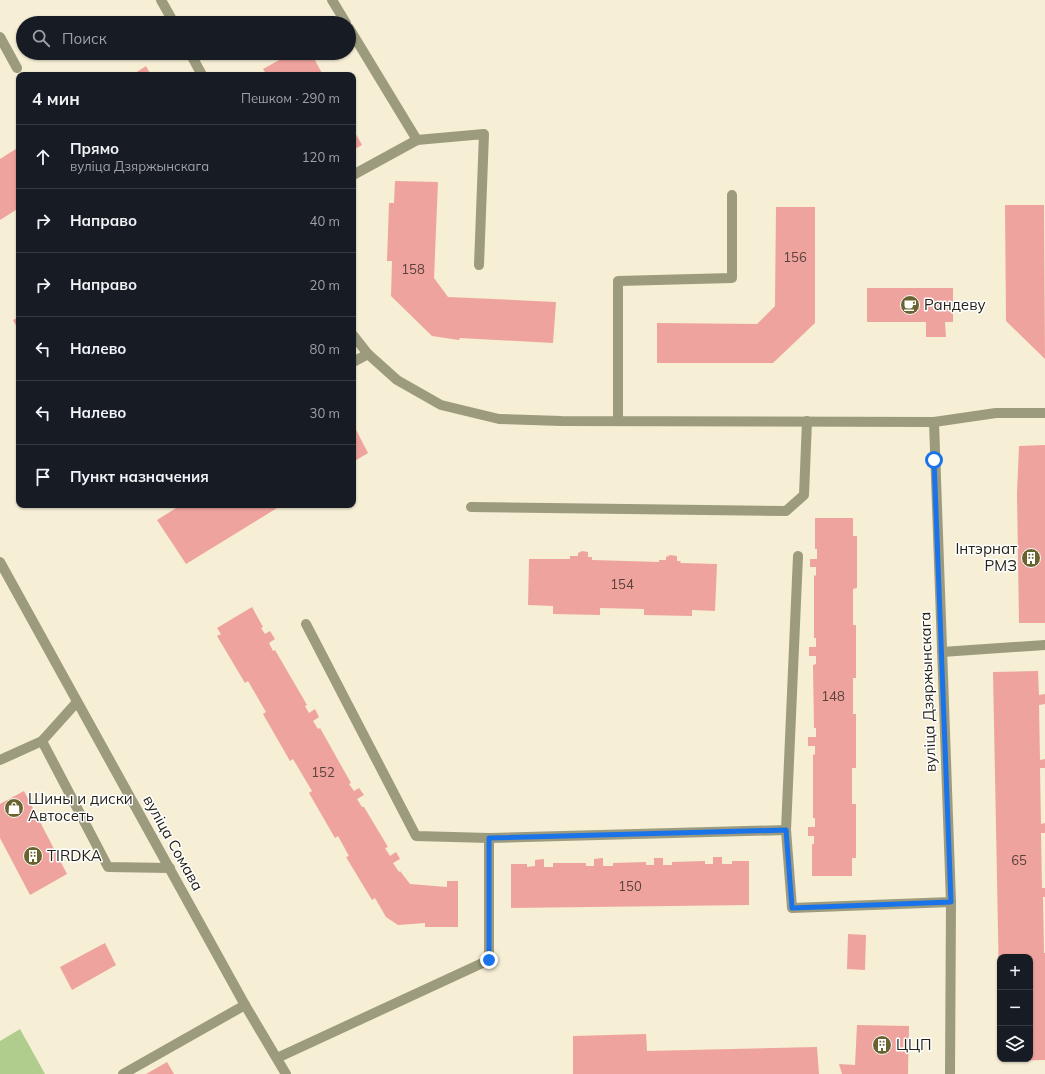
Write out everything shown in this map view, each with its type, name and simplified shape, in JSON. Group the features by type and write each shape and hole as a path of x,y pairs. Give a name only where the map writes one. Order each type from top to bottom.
{"street":[{"path":"161,0 170,16"},
{"path":"332,0 342,16"},
{"path":"0,37 16,68"},
{"path":"356,40 417,140"},
{"path":"194,60 200,72"},
{"path":"356,173 417,140 484,134 478,264"},
{"path":"618,421 618,281 732,278 732,195"},
{"path":"356,339 368,354 397,380 441,405 499,419 934,422 996,413 1045,414"},
{"path":"356,360 368,354"},
{"path":"471,507 786,510 804,495 807,421"},
{"name":"вуліца Дзяржынскага","path":"934,422 951,902 950,1074"},
{"path":"798,556 786,830 792,908 951,902"},
{"name":"вуліца Сомава","path":"0,562 245,1005 286,1074"},
{"path":"306,624 416,836 489,838 786,830"},
{"path":"942,652 1045,645"},
{"path":"0,760 42,741 77,702"},
{"path":"42,741 108,867 170,868"},
{"path":"277,1058 489,960 489,838"},
{"path":"123,1074 245,1005"}],"green space":[{"path":"20,1029 45,1074 0,1074 0,1041"}],"building":[{"path":"279,60 315,60 321,72 265,72 263,69"},
{"path":"146,66 149,72 137,72"},
{"path":"356,134 362,145 356,148"},
{"path":"16,149 16,210 0,220 0,159"},
{"path":"395,181 438,182 434,278 448,297 556,302 553,343 460,338 459,340 432,336 391,296 392,261 387,261 389,203 394,203"},
{"path":"1005,205 1044,205 1045,359 1006,321"},
{"path":"776,207 815,207 815,323 773,363 657,363 657,323 757,324 775,306"},
{"name":"Рандеву","path":"867,288 953,288 953,322 945,322 946,337 926,337 926,322 867,322"},
{"path":"16,318 16,326 13,320"},
{"path":"356,430 368,453 356,460"},
{"name":"Інтэрнат РМЗ","path":"1045,445 1045,623 1019,623 1017,493 1019,446"},
{"path":"176,508 277,508 186,564 157,520"},
{"path":"815,518 853,518 853,536 857,536 857,588 853,589 853,625 856,625 856,678 853,678 853,714 856,714 856,768 852,768 852,804 856,804 856,858 852,858 852,876 812,876 812,844 814,844 814,836 808,836 808,827 815,827 815,818 813,818 813,755 815,754 815,746 808,746 808,737 816,737 816,728 814,728 813,665 816,664 816,656 809,656 809,647 816,647 816,638 814,638 814,575 816,576 816,567 810,567 810,559 817,559 817,549 815,549"},
{"path":"582,551 588,552 588,557 592,557 592,560 659,562 659,560 666,560 666,557 670,555 677,556 677,561 681,561 680,563 717,564 715,611 692,610 692,616 644,615 644,609 600,608 600,615 553,614 553,606 528,605 529,559 570,559 570,556 578,556 578,553"},
{"path":"252,607 263,627 261,628 265,634 270,631 275,639 269,643 273,651 275,650 307,705 305,706 309,713 315,709 319,717 313,721 318,729 320,728 351,783 349,784 354,791 359,788 364,795 357,799 362,807 364,807 388,847 385,848 390,856 396,852 400,859 393,863 399,872 400,871 410,884 447,887 447,881 458,881 458,927 425,927 425,923 398,925 386,917 375,898 372,900 346,857 349,856 338,836 335,838 309,793 312,791 293,759 290,761 263,714 266,712 248,681 245,683 217,636 221,634 217,628"},
{"path":"1038,671 1039,695 1045,694 1045,704 1039,705 1040,760 1045,759 1045,768 1040,768 1041,824 1045,823 1045,833 1041,833 1042,888 1045,888 1045,897 1043,897 1045,953 1045,1060 1033,1060 1033,954 998,954 993,672"},
{"name":"TIRDKA","path":"24,791 67,874 30,895 0,838 0,804"},
{"path":"713,857 722,857 722,864 732,864 732,861 749,861 749,905 511,908 511,864 527,864 527,867 535,866 535,860 544,859 544,867 553,867 553,863 586,863 586,866 594,866 594,859 603,858 603,866 613,866 613,863 646,862 646,865 654,865 654,858 663,858 663,865 672,865 672,862 705,861 705,864 713,864"},
{"path":"848,934 866,935 865,970 847,969"},
{"path":"105,943 116,965 72,990 60,967"},
{"name":"ЦЦП","path":"857,1025 909,1026 908,1074 842,1074 839,1064 855,1065"},
{"path":"646,1034 647,1051 817,1047 819,1074 573,1074 573,1036"},
{"path":"167,1062 174,1074 146,1074"}],"place":[{"name":"Рандеву","path":"910,305"},
{"name":"Інтэрнат РМЗ","path":"1031,558"},
{"name":"Шины и диски Автосеть","path":"14,808"},
{"name":"TIRDKA","path":"33,856"},
{"name":"ЦЦП","path":"882,1045"}],"route":[{"path":"489,960 489,838 786,830 792,908 951,902 934,460"}]}
